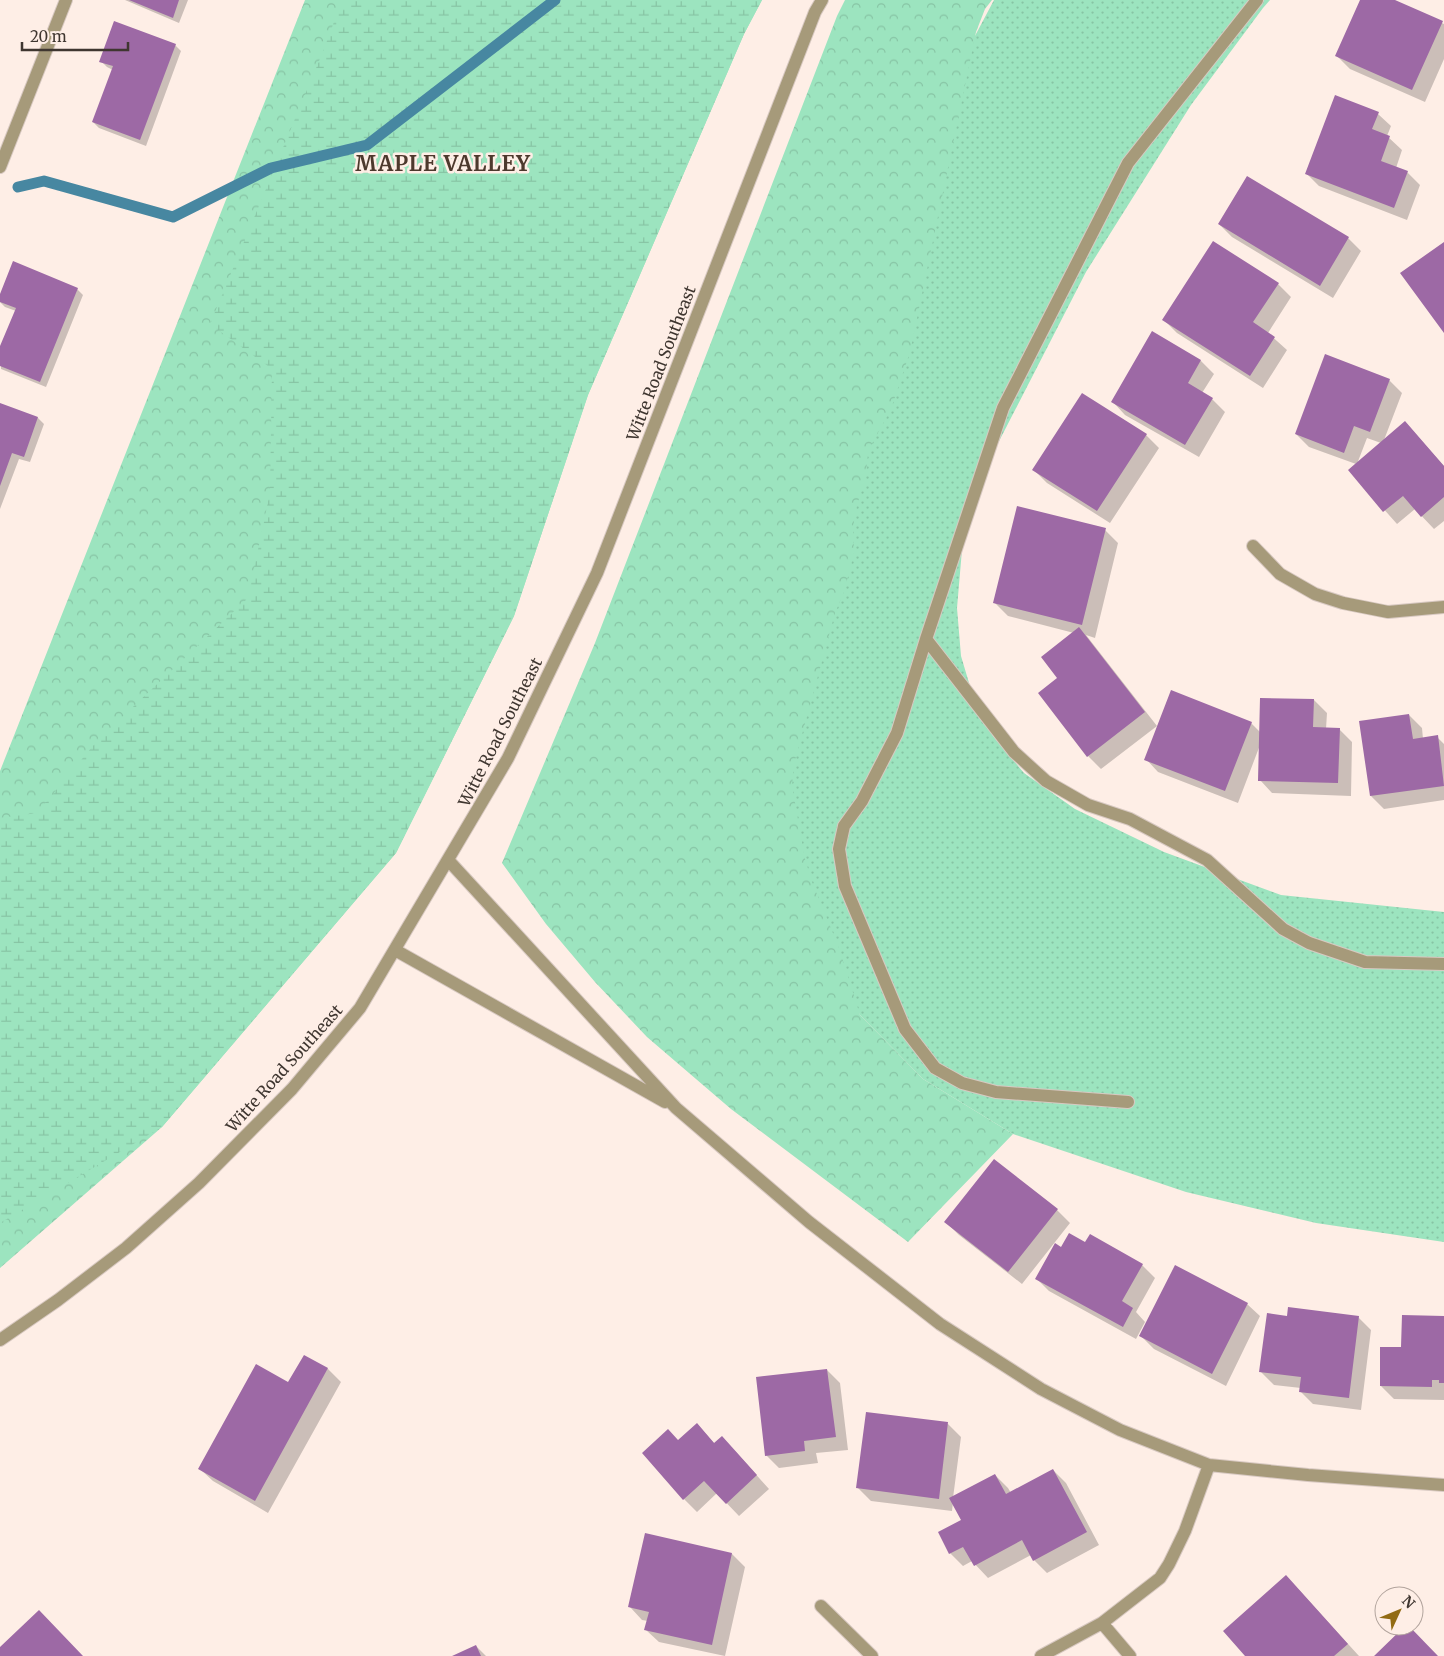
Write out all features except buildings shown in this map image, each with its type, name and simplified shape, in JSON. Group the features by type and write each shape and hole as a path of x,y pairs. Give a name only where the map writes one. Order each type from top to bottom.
{"street":[{"path":"0,166 66,0"},
{"name":"Witte Road Southeast","path":"0,1340 58,1300 126,1248 199,1183 292,1089 360,1008 508,758 597,572 815,12 822,0"},
{"path":"1128,1102 996,1092 962,1083 935,1068 905,1029 844,886 839,849 844,826 862,801 897,733 926,639 1003,408 1128,163 1257,0"},
{"path":"1253,546 1280,574 1315,594 1343,603 1388,612 1444,607"},
{"path":"926,639 1014,752 1046,781 1088,805 1130,819 1207,860 1283,929 1309,943 1365,962 1444,964"},
{"path":"448,860 676,1108 809,1222 940,1324 1041,1389 1120,1430 1208,1465 1308,1475 1444,1485"},
{"path":"395,950 676,1108"},
{"path":"1040,1656 1102,1623 1160,1578 1185,1531 1208,1465"},
{"path":"821,1606 872,1656"},
{"path":"1102,1623 1130,1656"}],"green space":[{"path":"305,0 762,0 744,34 588,395 514,616 396,853 162,1127 0,1268 0,771"},
{"path":"342,0 762,0 744,34 588,395 514,616 396,853 162,1127 0,1223 0,818 37,813 97,741 248,598 270,492 272,369 210,324 324,49"},
{"path":"845,0 992,0 985,9 976,32 910,352 891,409 868,451 866,477 857,505 853,527 854,553 844,592 835,613 794,764 792,786 805,859 812,882 839,948 860,1015 923,1079 1013,1134 908,1242 731,1109 647,1037 595,982 546,924 502,863 595,643 837,16"},
{"path":"994,0 1270,0 1191,105 1086,272 975,488 963,538 957,608 961,656 975,703 993,736 1024,773 1075,809 1164,852 1281,895 1444,912 1444,1242 1316,1223 1186,1192 1013,1134 923,1079 860,1015 778,873 851,270"}],"waterway":[{"path":"18,187 44,181 173,217 271,168 367,145 555,0"}],"district":[{"name":"MAPLE VALLEY","path":"443,163"}]}
